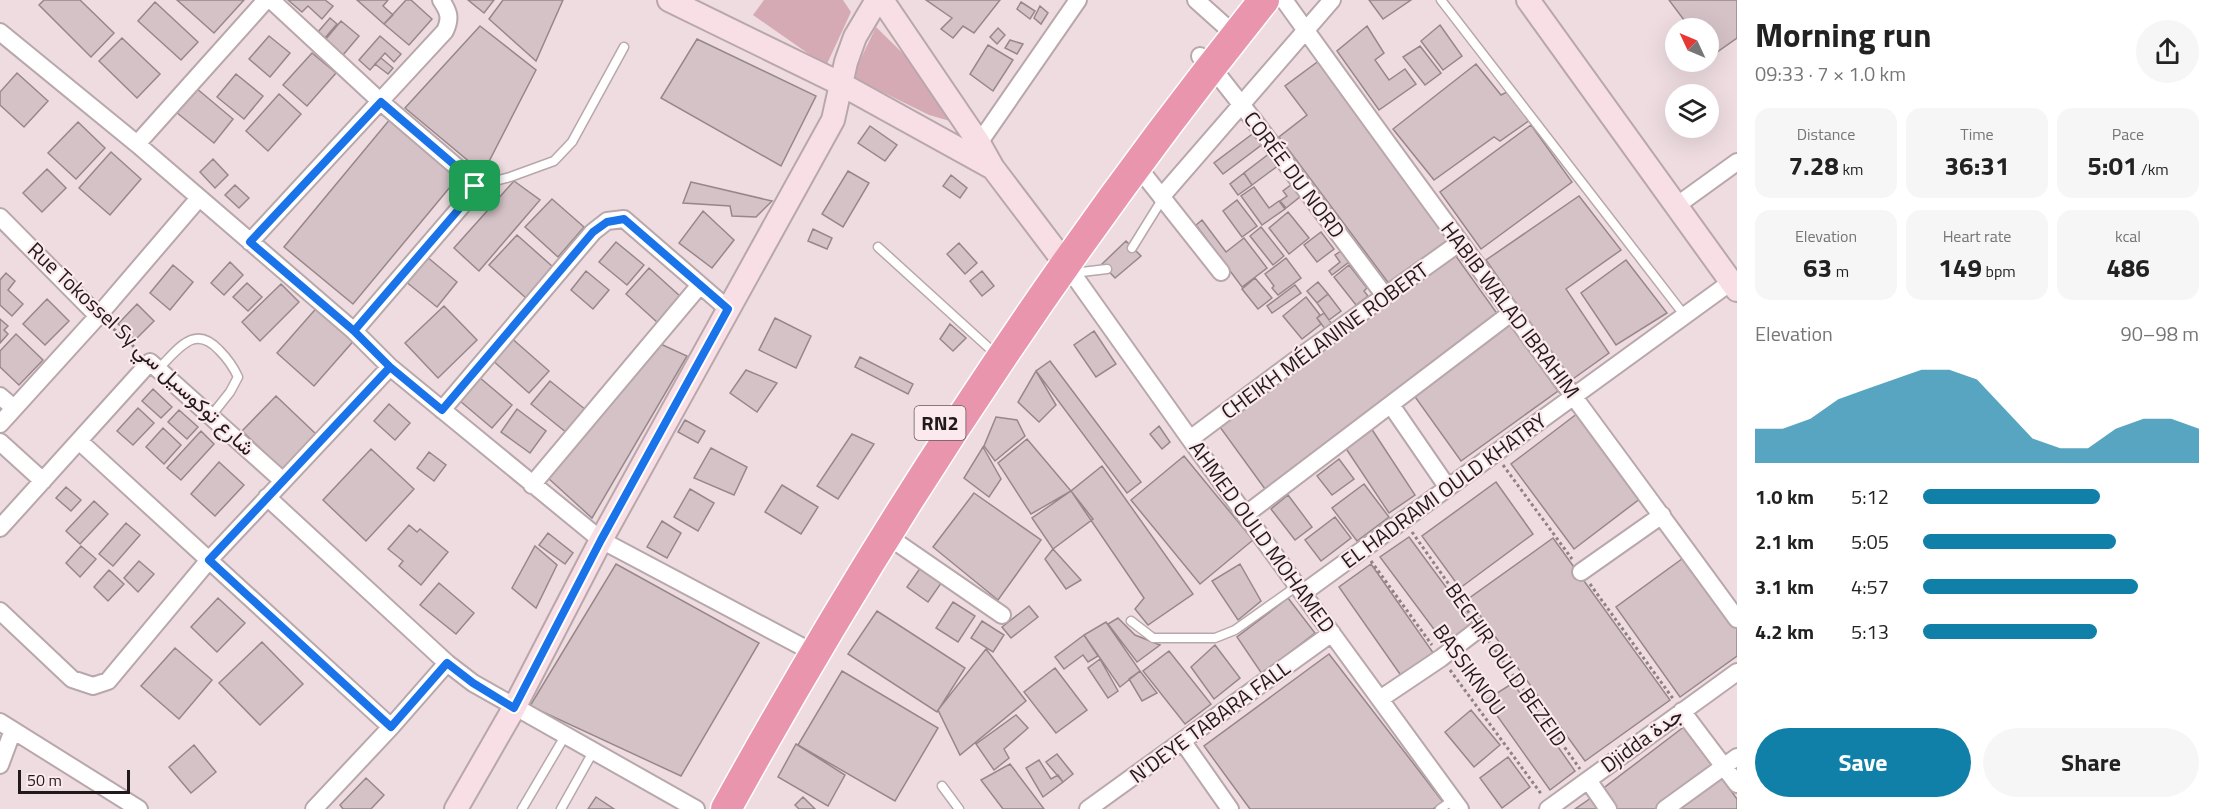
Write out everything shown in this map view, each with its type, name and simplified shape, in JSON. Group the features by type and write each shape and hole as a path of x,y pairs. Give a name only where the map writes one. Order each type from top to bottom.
{"highway":[{"name":"RN2","path":"1230,30 1243,0"},
{"name":"RN2","path":"709,809 807,650 886,535 1132,161 1230,30 1264,0"},
{"name":"RN2","path":"726,809 860,547 989,348 1064,262"}],"street":[{"path":"137,144 266,0"},
{"path":"271,0 381,102 472,180 473,190 354,331"},
{"path":"250,242 446,31 450,21 448,11 441,0"},
{"path":"669,0 841,84 993,168"},
{"path":"456,809 514,708 601,540 833,120 855,37 877,0"},
{"path":"882,0 979,143 993,168 1064,262"},
{"path":"979,143 1078,0"},
{"path":"1196,0 1230,30"},
{"name":"HABIB WALAD IBRAHIM","path":"1284,0 1459,243 1575,396 1737,619"},
{"path":"1162,197 1332,0"},
{"path":"1528,0 1734,286"},
{"path":"0,32 137,144 354,331 390,367 601,540 807,650"},
{"name":"CORÉE DU NORD","path":"1206,61 1385,296"},
{"path":"1132,161 1221,272"},
{"path":"1676,206 1737,162"},
{"path":"0,424 99,316 199,198"},
{"name":"Rue Tokossel Sy شارع توكوسيل سي","path":"0,217 99,316"},
{"path":"442,410 593,232 607,222 624,219 728,309"},
{"name":"CHEIKH MÉLANINE ROBERT","path":"1191,439 1308,351 1459,243"},
{"name":"AHMED OULD MOHAMED","path":"1064,262 1380,699 1451,806"},
{"path":"532,485 700,285"},
{"name":"EL HADRAMI OULD KHATRY","path":"1300,590 1404,520 1685,316 1734,286"},
{"path":"1245,515 1511,313"},
{"path":"0,528 78,441 154,365"},
{"name":"Rue Tokossel Sy شارع توكوسيل سي","path":"154,365 283,481"},
{"path":"0,611 72,679 93,686 108,681 209,560 390,367"},
{"path":"0,396 14,408"},
{"path":"1391,405 1448,488"},
{"path":"78,441 391,727"},
{"path":"0,442 43,481"},
{"path":"267,497 447,663 473,683 696,809"},
{"path":"1581,572 1662,515"},
{"path":"886,535 1002,615"},
{"path":"1380,699 1441,658 1480,628"},
{"name":"N'DEYE TABARA FALL","path":"1088,809 1332,633"},
{"path":"314,809 447,663"},
{"name":"Djidda جدة","path":"1549,808 1682,711 1734,680"},
{"path":"1682,711 1731,762 1737,784"},
{"path":"0,765 6,726 139,809"},
{"path":"1183,742 1230,809"},
{"path":"1665,809 1731,762"},
{"path":"1588,780 1608,809"}],"lane":[{"path":"1441,0 1685,316"},
{"path":"473,190 554,161 572,142 624,47"},
{"path":"1132,248 1162,197"},
{"path":"878,247 989,348"},
{"path":"1064,262 1107,269"},
{"path":"154,365 198,337 205,338 214,344 233,364 238,377 230,392 211,416"},
{"path":"1131,621 1153,638 1215,638 1235,630 1300,590"},
{"path":"522,809 565,736"},
{"path":"561,809 593,752"},
{"path":"942,786 958,809"}],"path":[{"name":"Rue Tokossel Sy شارع توكوسيل سي","path":"99,316 154,365"},
{"name":"BECHIR OULD BEZEID","path":"1404,520 1588,780"},
{"name":"BASSIKNOU","path":"1363,549 1549,808"}],"shaded area":[{"path":"764,0 843,0 851,12 826,66 753,15"},
{"path":"876,27 936,86 957,123 929,115 852,77"}],"building":[{"path":"44,0 80,0 114,33 91,57 39,5"},
{"path":"177,0 244,0 214,33"},
{"path":"288,0 325,0 333,6 322,19 308,6 302,12"},
{"path":"357,0 388,0 383,6 393,15 384,24"},
{"path":"406,0 411,0 432,19 409,45 384,24"},
{"path":"468,0 494,0 484,13"},
{"path":"503,0 563,0 536,61 489,19"},
{"path":"926,0 1000,0 974,33 963,26 953,38 941,29 952,18"},
{"path":"1369,0 1411,0 1383,19"},
{"path":"1669,0 1737,0 1737,38 1719,51 1719,18 1682,18"},
{"path":"155,2 198,42 181,60 138,21"},
{"path":"1021,2 1035,11 1030,19 1017,9"},
{"path":"1040,6 1048,13 1041,24 1034,18"},
{"path":"330,18 337,24 325,38 318,32"},
{"path":"341,21 359,36 343,55 325,40"},
{"path":"1440,25 1462,56 1443,70 1421,41"},
{"path":"480,26 536,70 483,173 405,108"},
{"path":"1367,26 1384,53 1375,60 1389,80 1405,69 1416,84 1379,110 1337,51"},
{"path":"998,28 1005,35 997,44 990,37"},
{"path":"269,36 290,53 270,77 249,59"},
{"path":"380,36 401,54 394,62 385,53 370,70 359,60"},
{"path":"122,38 160,74 137,98 99,61"},
{"path":"697,39 816,96 781,166 661,98"},
{"path":"1010,40 1023,44 1017,54 1005,48"},
{"path":"988,45 1013,60 993,91 970,74"},
{"path":"1420,46 1441,73 1425,85 1403,57"},
{"path":"312,53 336,73 307,106 283,85"},
{"path":"381,58 393,68 388,74 375,64"},
{"path":"1320,60 1453,239 1390,285 1279,137 1307,115 1285,86"},
{"path":"1476,64 1501,95 1509,91 1530,120 1500,141 1494,137 1434,180 1393,129"},
{"path":"17,73 48,101 24,127 0,105 0,92"},
{"path":"236,74 263,96 244,119 217,97"},
{"path":"196,88 233,119 214,143 176,112"},
{"path":"279,94 301,114 268,151 246,131"},
{"path":"391,118 460,175 353,304 284,247"},
{"path":"78,122 105,148 76,179 48,153"},
{"path":"1531,125 1572,182 1481,249 1440,192"},
{"path":"870,126 897,145 885,161 858,143"},
{"path":"1255,132 1264,143 1223,174 1214,163"},
{"path":"111,152 141,179 110,215 79,188"},
{"path":"1270,153 1279,165 1252,185 1244,173"},
{"path":"213,159 228,175 215,188 200,172"},
{"path":"47,169 66,188 42,212 23,193"},
{"path":"848,171 869,183 843,227 822,214"},
{"path":"1244,173 1252,185 1238,195 1230,184"},
{"path":"951,175 967,188 960,198 943,186"},
{"path":"514,181 540,200 479,271 454,248"},
{"path":"691,182 772,201 756,217 732,216 730,206 683,203"},
{"path":"1292,184 1301,196 1286,208 1280,201 1287,196 1283,191"},
{"path":"235,185 249,198 239,208 225,195"},
{"path":"1254,187 1269,208 1279,201 1285,209 1262,225 1241,196"},
{"path":"1579,196 1621,250 1566,289 1609,353 1570,381 1486,260"},
{"path":"552,199 584,227 558,257 525,227"},
{"path":"1237,200 1257,226 1242,237 1223,211"},
{"path":"703,211 734,240 712,268 679,243"},
{"path":"1288,212 1309,238 1289,254 1269,228"},
{"path":"1202,220 1226,252 1244,238 1267,268 1242,287 1196,225"},
{"path":"1261,227 1284,256 1273,265 1250,236"},
{"path":"813,229 832,238 827,249 808,241"},
{"path":"1321,232 1334,249 1317,262 1304,245"},
{"path":"517,235 553,267 526,298 489,265"},
{"path":"1126,241 1141,256 1115,278 1102,264"},
{"path":"616,242 644,265 627,285 599,262"},
{"path":"959,243 977,263 965,274 947,254"},
{"path":"1341,251 1349,262 1332,275 1329,271 1340,262 1335,255"},
{"path":"1453,252 1501,319 1389,396 1265,489 1217,423"},
{"path":"426,256 457,282 437,307 405,281"},
{"path":"1286,258 1301,278 1278,295 1265,274"},
{"path":"1626,260 1667,313 1616,345 1581,293"},
{"path":"230,262 243,275 224,295 211,283"},
{"path":"173,265 193,282 170,310 150,293"},
{"path":"1349,265 1367,288 1364,291 1368,296 1356,305 1334,277"},
{"path":"649,268 681,297 658,323 626,294"},
{"path":"586,271 609,290 593,309 571,290"},
{"path":"982,271 994,286 982,296 970,281"},
{"path":"6,273 15,281 8,290 23,304 12,316 0,305 0,280"},
{"path":"1255,278 1272,298 1258,309 1242,289"},
{"path":"1318,282 1328,294 1317,303 1307,291"},
{"path":"247,283 262,297 248,311 233,297"},
{"path":"281,284 299,302 260,341 242,322"},
{"path":"1295,285 1301,293 1272,313 1267,306"},
{"path":"1328,294 1341,311 1329,320 1317,303"},
{"path":"1306,297 1320,315 1317,318 1321,324 1302,339 1283,316"},
{"path":"47,299 69,321 45,345 23,324"},
{"path":"137,304 154,321 135,340 118,324"},
{"path":"320,304 357,337 314,386 277,353"},
{"path":"444,306 477,340 438,378 405,343"},
{"path":"1324,313 1332,324 1325,329 1317,318"},
{"path":"775,318 811,336 796,368 759,350"},
{"path":"0,319 8,326 4,330 8,334 0,343"},
{"path":"950,324 966,338 953,351 940,339"},
{"path":"1510,324 1558,391 1461,461 1413,394"},
{"path":"1094,331 1116,364 1096,377 1074,345"},
{"path":"16,334 43,360 19,385 0,367 0,351"},
{"path":"509,336 549,371 529,393 490,358"},
{"path":"654,341 687,356 592,518 548,478"},
{"path":"860,357 913,384 908,394 855,367"},
{"path":"1050,361 1141,482 1127,493 1036,371"},
{"path":"746,370 777,383 757,412 730,393"},
{"path":"1036,371 1056,405 1039,422 1018,402"},
{"path":"479,377 512,405 492,428 460,401"},
{"path":"550,381 586,410 567,433 531,404"},
{"path":"153,389 172,407 161,418 142,401"},
{"path":"276,396 317,435 284,471 242,431"},
{"path":"389,404 410,423 395,440 374,421"},
{"path":"138,408 154,423 133,445 117,431"},
{"path":"517,409 546,431 530,453 501,432"},
{"path":"179,410 198,427 187,439 168,422"},
{"path":"1578,413 1641,498 1574,549 1511,464"},
{"path":"996,417 1017,420 1025,436 995,461 984,446"},
{"path":"685,420 705,431 698,443 678,432"},
{"path":"1369,425 1415,495 1389,513 1345,447"},
{"path":"1159,426 1170,442 1162,449 1150,434"},
{"path":"163,428 181,445 164,464 146,447"},
{"path":"201,431 214,444 181,480 167,468"},
{"path":"852,434 874,444 838,499 817,486"},
{"path":"1027,439 1071,491 1031,514 998,463"},
{"path":"983,447 1001,479 989,497 964,478"},
{"path":"711,448 747,467 734,495 694,478"},
{"path":"371,449 414,489 366,541 323,500"},
{"path":"429,452 446,465 434,481 417,468"},
{"path":"1184,456 1253,540 1200,584 1131,500"},
{"path":"1339,459 1354,479 1332,495 1317,476"},
{"path":"219,462 244,485 215,516 191,494"},
{"path":"1102,466 1193,594 1148,625 1135,609 1144,598 1071,491"},
{"path":"1496,482 1533,534 1460,588 1422,536"},
{"path":"1364,484 1389,517 1357,541 1332,508"},
{"path":"782,485 818,507 801,534 765,512"},
{"path":"66,487 81,500 71,511 56,498"},
{"path":"690,489 714,503 698,531 674,517"},
{"path":"1071,491 1093,519 1053,549 1032,518"},
{"path":"974,493 1041,540 998,600 933,547"},
{"path":"1288,495 1312,527 1295,540 1271,509"},
{"path":"94,501 108,514 80,544 66,531"},
{"path":"1335,517 1351,538 1321,561 1305,540"},
{"path":"662,521 681,533 667,558 647,547"},
{"path":"126,523 140,535 113,566 99,554"},
{"path":"409,525 417,532 420,529 448,552 421,585 399,566 403,561 388,549"},
{"path":"548,533 573,553 565,564 539,545"},
{"path":"1409,537 1474,625 1445,644 1380,557"},
{"path":"1553,538 1670,700 1585,761 1468,599"},
{"path":"81,546 96,559 80,577 66,563"},
{"path":"535,546 557,565 536,608 512,588"},
{"path":"1053,549 1081,580 1066,589 1045,559"},
{"path":"1686,556 1737,627 1737,656 1680,697 1616,607"},
{"path":"139,561 154,574 138,592 124,578"},
{"path":"616,564 759,643 681,776 530,706"},
{"path":"923,564 944,579 928,602 907,587"},
{"path":"1240,564 1261,601 1238,620 1212,581"},
{"path":"1371,564 1434,654 1402,677 1339,587"},
{"path":"109,570 124,584 108,601 94,587"},
{"path":"439,583 474,613 456,634 420,605"},
{"path":"218,598 245,623 217,652 191,627"},
{"path":"1288,598 1315,633 1262,674 1237,637"},
{"path":"953,602 975,616 958,642 936,628"},
{"path":"1029,606 1038,617 1011,638 1002,627"},
{"path":"877,611 965,668 937,712 848,654"},
{"path":"1118,618 1135,635 1160,645 1137,662 1108,624"},
{"path":"982,621 1004,635 993,652 971,638"},
{"path":"1106,622 1140,671 1120,687 1084,635"},
{"path":"1084,635 1098,656 1088,662 1083,655 1064,669 1055,657"},
{"path":"262,642 303,684 260,725 219,683"},
{"path":"1215,645 1240,678 1214,699 1191,667"},
{"path":"175,648 212,680 179,719 141,686"},
{"path":"986,649 1026,701 960,755 938,710"},
{"path":"1169,651 1211,704 1185,724 1143,671"},
{"path":"1329,654 1443,802 1433,809 1250,809 1204,746"},
{"path":"1100,659 1118,691 1108,698 1088,668"},
{"path":"1055,668 1087,710 1056,733 1024,692"},
{"path":"842,671 938,728 895,801 798,745"},
{"path":"1140,671 1157,693 1142,701 1129,679"},
{"path":"1513,683 1575,771 1550,790 1486,700"},
{"path":"1471,710 1500,745 1474,767 1445,732"},
{"path":"1016,715 1028,728 1004,749 1009,758 994,770 976,744"},
{"path":"1685,726 1714,767 1655,809 1615,809 1601,790"},
{"path":"796,744 845,775 828,806 778,777"},
{"path":"194,745 216,772 191,793 169,767"},
{"path":"1057,754 1073,774 1063,782 1046,762"},
{"path":"1508,757 1530,787 1502,808 1480,778"},
{"path":"1039,760 1051,779 1058,775 1063,782 1043,797 1026,768"},
{"path":"1010,764 1044,809 1003,809 981,780"},
{"path":"1720,776 1737,799 1737,809 1674,809"},
{"path":"366,778 384,795 371,809 343,809 340,805"},
{"path":"596,797 614,809 588,809"},
{"path":"803,797 815,809 799,809 795,805"},
{"path":"1591,798 1599,809 1575,809"}],"route":[{"path":"475,186 471,195 354,331 390,367 209,560 391,727 447,663 473,683 514,708 601,540 728,309 624,219 607,222 593,232 442,410 390,367 354,331 250,242 381,102 472,180 475,186"}]}
